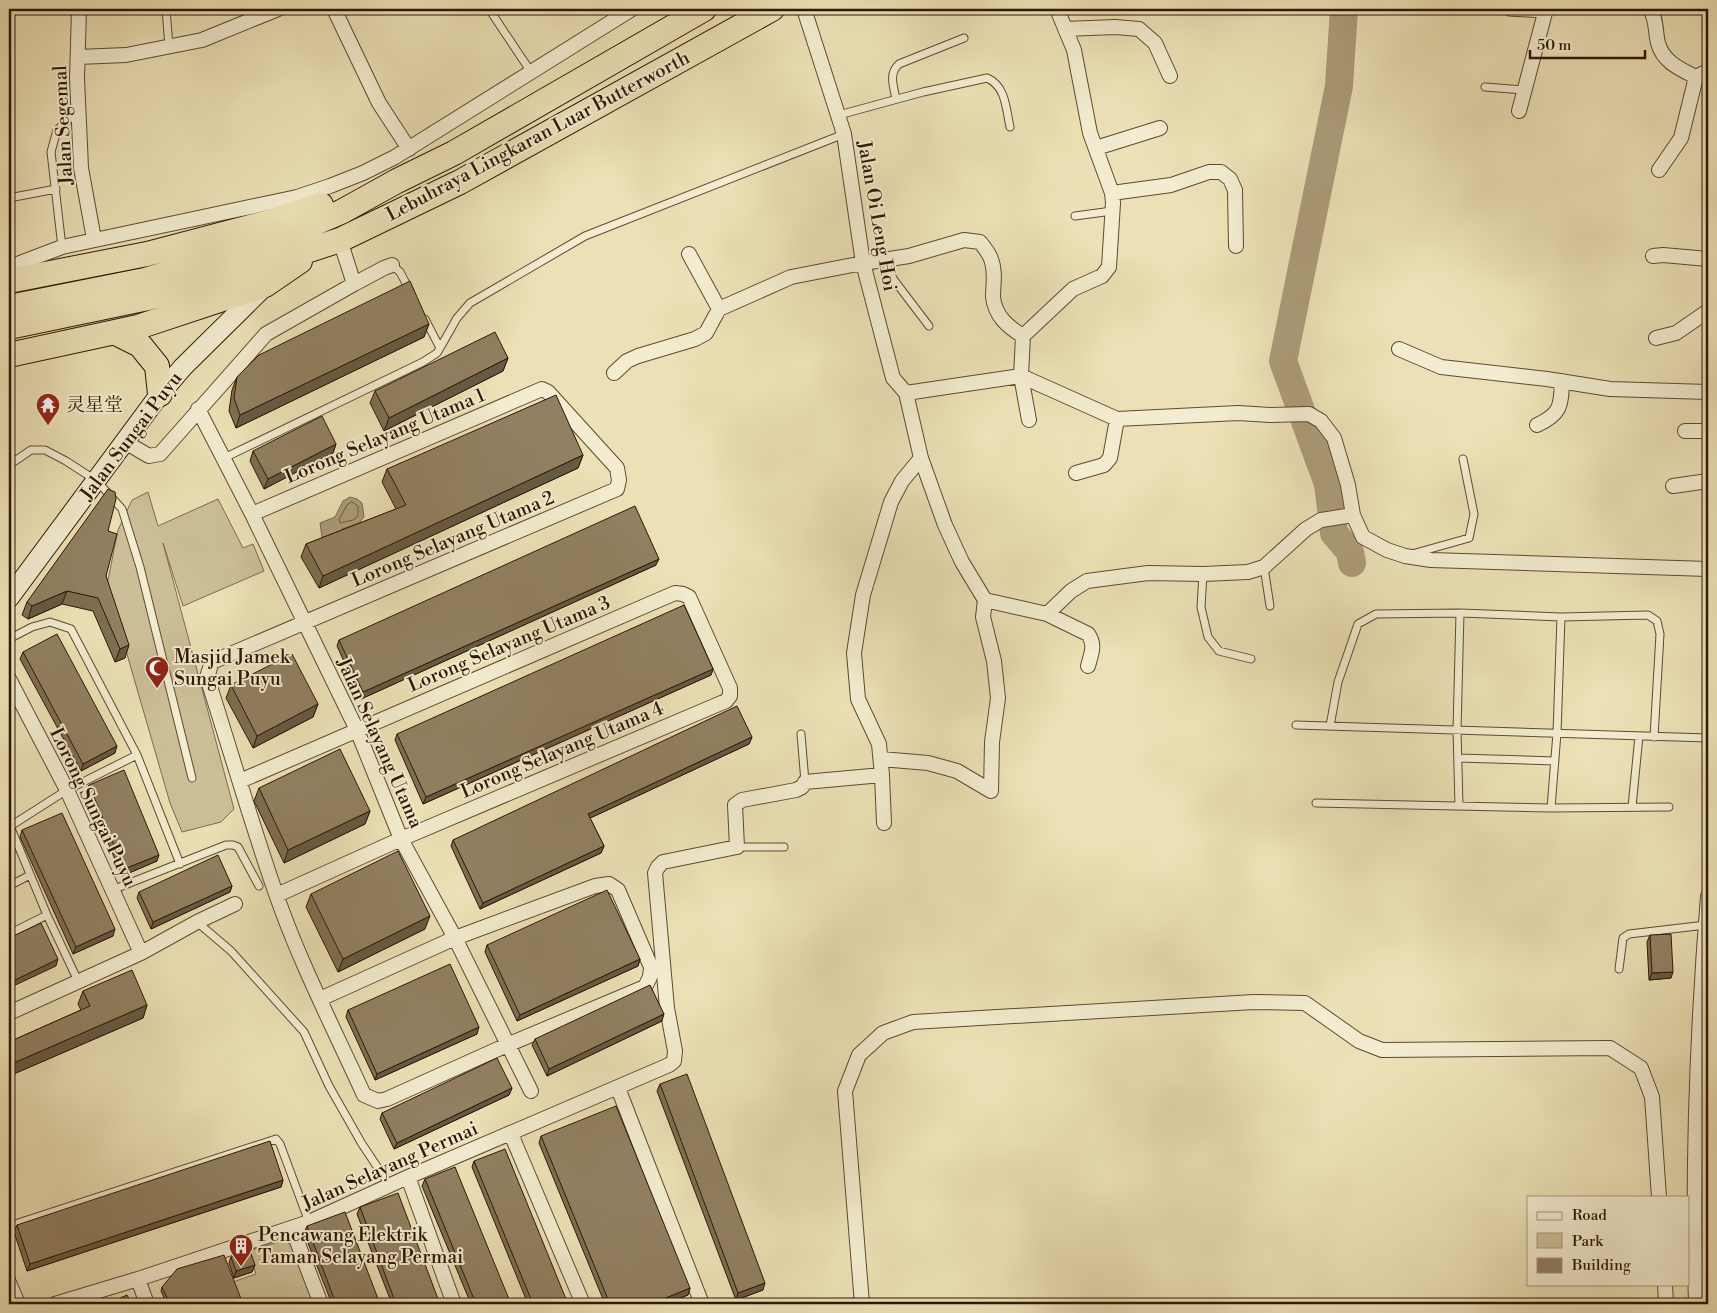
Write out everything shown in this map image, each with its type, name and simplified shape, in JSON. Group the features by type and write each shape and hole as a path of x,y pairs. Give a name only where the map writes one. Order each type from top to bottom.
{"highway":[{"name":"Lebuhraya Lingkaran Luar Butterworth","path":"9,327 146,289 268,243 341,212 397,181 454,153 704,9"},
{"name":"Lebuhraya Lingkaran Luar Butterworth","path":"9,307 146,289 242,272 331,243 460,182 772,9"},
{"path":"9,281 146,254 273,221 397,181"},
{"path":"9,355 116,333 266,285 331,243"},
{"path":"116,333 140,345 156,366 160,394"}],"main road":[{"name":"Jalan Sungai Puyu","path":"9,598 160,394 183,367 266,285"}],"street":[{"name":"Jalan Segemal","path":"78,9 78,112 81,168 94,239"},
{"path":"78,57 126,55 202,40 278,9"},
{"path":"334,9 379,103 409,149"},
{"path":"9,271 20,263 62,247 297,197 363,173 409,149 531,72 619,13 632,9"},
{"name":"Jalan Oi Leng Hoi","path":"804,9 844,134 863,263 893,378 906,393 921,458 945,525 962,562 985,600"},
{"path":"1029,420 1021,376 1023,336 1073,289 1102,276 1109,267 1112,193 1090,133 1074,50 1058,9"},
{"path":"1650,9 1655,18 1659,45 1666,58 1674,66 1702,74 1681,138 1659,170"},
{"path":"1519,111 1545,11"},
{"path":"1066,30 1115,27 1138,29 1155,43 1170,76"},
{"path":"1096,148 1160,128"},
{"path":"1112,193 1170,185 1209,172 1221,172 1230,179 1235,190 1236,246"},
{"path":"614,373 628,361 695,339 706,333 719,309 790,277 909,256 964,240 980,242 991,258 995,276 993,298 998,313 1008,326 1023,336"},
{"path":"331,243 354,284"},
{"path":"689,254 719,309"},
{"path":"1653,256 1663,255 1708,259"},
{"path":"125,442 149,456 160,454 266,334 354,284 392,265"},
{"path":"1656,338 1676,333 1708,311"},
{"path":"1399,349 1441,367 1562,381 1610,389 1708,392"},
{"path":"906,393 1021,376 1117,420 1238,413 1309,414 1321,421 1334,438 1348,485 1349,516 1363,538 1387,550 1405,556 1431,560 1708,569"},
{"path":"1537,425 1549,420 1561,405 1562,381"},
{"name":"Lorong Selayang Utama 1","path":"252,514 542,390 548,392 617,468 619,480 617,489"},
{"name":"Jalan Selayang Utama","path":"198,409 252,514 357,730 401,839 455,938 531,1091"},
{"path":"1076,474 1104,465 1110,458 1117,420"},
{"path":"1685,431 1708,431"},
{"path":"884,823 879,744 858,699 854,653 863,595 890,502 902,481 921,458"},
{"path":"1673,486 1708,482"},
{"name":"Lorong Selayang Utama 2","path":"240,780 208,677 212,662 617,489"},
{"path":"1047,614 1071,591 1087,581 1148,573 1203,574 1248,572 1264,567 1306,529 1321,520 1349,516"},
{"name":"Lorong Selayang Utama 3","path":"240,780 675,593 689,597 730,688"},
{"path":"881,759 928,763 957,771 991,791 992,742 998,698 994,661 983,617 985,600 1047,614 1088,634 1093,645 1088,666"},
{"name":"Lorong Sungai Puyu","path":"9,679 68,790 141,953"},
{"name":"Lorong Selayang Utama 4","path":"277,895 401,839 726,701 730,696 730,688"},
{"path":"736,847 735,805 738,802 796,790 806,782 882,775"},
{"path":"240,780 277,895 320,999 364,1095 378,1101 387,1099 507,1045 645,987 650,977 651,967 618,890 609,884 595,886 455,938 320,999"},
{"name":"Jalan Selayang Permai","path":"55,1304 138,1279 309,1222 343,1213 408,1177 452,1164 511,1134 669,1066 674,1060 675,1051 667,1008 655,873 663,862 736,847"},
{"path":"1696,1304 1701,1260 1694,1180 1700,1007 1708,896"},
{"path":"9,1012 141,953 197,922 235,904"},
{"path":"862,1304 845,1091 859,1055 883,1033 914,1022 1254,1002 1305,1003 1359,1041 1382,1050 1610,1048 1641,1068 1652,1097 1659,1196"},
{"path":"618,1088 702,1304"},
{"path":"511,1134 583,1304"},
{"path":"408,1177 454,1304"},
{"path":"1694,1180 1708,1180"},
{"path":"292,1228 321,1304"},
{"path":"138,1279 147,1304"},
{"path":"1665,1286 1666,1304"}],"lane":[{"path":"166,9 168,48"},
{"path":"488,9 531,72"},
{"path":"1509,12 1545,11"},
{"path":"896,100 892,75 894,68 899,64 964,38"},
{"path":"839,115 987,78 996,82 1002,93 1010,127"},
{"path":"1486,87 1524,90"},
{"path":"62,247 51,152 57,130 78,112"},
{"path":"224,458 423,362 437,353 456,318 470,303 585,236 844,134"},
{"path":"9,198 56,189"},
{"path":"1075,216 1112,211"},
{"path":"884,259 894,280 929,326"},
{"path":"392,265 400,272 413,297"},
{"path":"422,314 440,348"},
{"path":"9,465 31,450 45,450 66,461 96,482 122,510 140,567 192,778"},
{"path":"1405,556 1469,538 1474,514 1463,459"},
{"path":"1264,567 1270,606"},
{"path":"1203,574 1200,607 1208,638 1219,651 1251,659"},
{"path":"1459,806 1457,730 1460,613"},
{"path":"1330,726 1338,682 1358,624 1376,614 1460,613 1561,617 1648,615 1658,621 1660,634 1654,737"},
{"path":"1551,808 1558,733 1561,617"},
{"path":"9,639 32,627 50,622 71,629 137,755 180,864"},
{"path":"1296,725 1708,738"},
{"path":"801,734 806,782"},
{"path":"1632,807 1639,736"},
{"path":"78,981 30,876 10,826 68,790 137,755"},
{"path":"1458,758 1555,761"},
{"path":"1316,803 1551,808 1669,807"},
{"path":"112,890 226,845 238,847 259,886"},
{"path":"736,847 784,847"},
{"path":"9,886 30,876"},
{"path":"9,934 47,914"},
{"path":"197,922 231,950 304,1032 329,1086 362,1144 390,1186"},
{"path":"1619,969 1624,938 1629,934 1706,925"},
{"path":"9,1226 276,1140 280,1144 309,1222"},
{"path":"9,1274 22,1304"}],"green space":[{"path":"148,492 158,526 218,499 243,548 253,544 264,571 183,606 163,543 234,809 221,822 182,832 170,803 107,585 118,530 132,500"},
{"path":"284,1240 294,1247 314,1304 242,1304 233,1282 256,1274 248,1251"}],"water":[{"path":"350,497 362,503 364,517 359,523 342,529 340,533 330,538 322,537 320,523 335,517 343,501"}],"building":[{"path":"410,281 429,324 240,415 234,398 237,377 259,355"},
{"path":"495,332 508,358 389,418 375,391"},
{"path":"556,395 583,455 323,576 306,544 406,505 387,469"},
{"path":"322,416 336,444 268,479 253,451"},
{"path":"108,489 115,492 116,499 108,531 117,534 106,576 129,645 120,649 98,598 67,591 32,606 27,602"},
{"path":"635,506 659,559 363,692 339,640"},
{"path":"684,605 713,669 426,797 397,734"},
{"path":"57,634 117,746 83,764 23,652"},
{"path":"292,654 318,704 257,736 231,685"},
{"path":"737,706 752,737 588,814 604,846 483,903 453,840"},
{"path":"340,749 370,811 288,850 259,788"},
{"path":"124,770 159,855 124,869 89,785"},
{"path":"62,813 115,929 76,947 22,830"},
{"path":"398,851 430,916 343,959 311,894"},
{"path":"218,855 232,886 153,922 139,892"},
{"path":"607,890 640,959 520,1015 487,945"},
{"path":"41,923 58,959 9,983 9,938"},
{"path":"1671,934 1673,972 1652,973 1650,935"},
{"path":"450,964 479,1027 377,1074 348,1010"},
{"path":"132,970 147,1005 9,1065 9,1042 90,1006 83,991"},
{"path":"650,985 664,1014 549,1069 535,1039"},
{"path":"497,1058 512,1088 397,1143 382,1113"},
{"path":"687,1074 765,1283 738,1293 660,1084"},
{"path":"616,1106 690,1288 651,1304 610,1304 541,1136"},
{"path":"270,1141 283,1180 30,1264 17,1225"},
{"path":"505,1149 568,1304 533,1304 474,1161"},
{"path":"455,1167 511,1304 476,1304 425,1179"},
{"path":"398,1193 440,1304 396,1304 360,1207"},
{"path":"345,1212 380,1304 336,1304 307,1226"},
{"path":"250,1251 255,1265 236,1271 231,1257"},
{"path":"224,1255 243,1304 170,1304 162,1287 177,1269"},
{"path":"127,1295 132,1304 106,1304"}],"waterway":[{"path":"1344,9 1339,86 1283,361 1328,484 1334,533 1350,552 1352,563"}],"place":[{"name":"灵星堂","path":"48,426"},
{"name":"Masjid Jamek Sungai Puyu","path":"157,689"},
{"name":"Pencawang Elektrik Taman Selayang Permai","path":"241,1267"}]}
